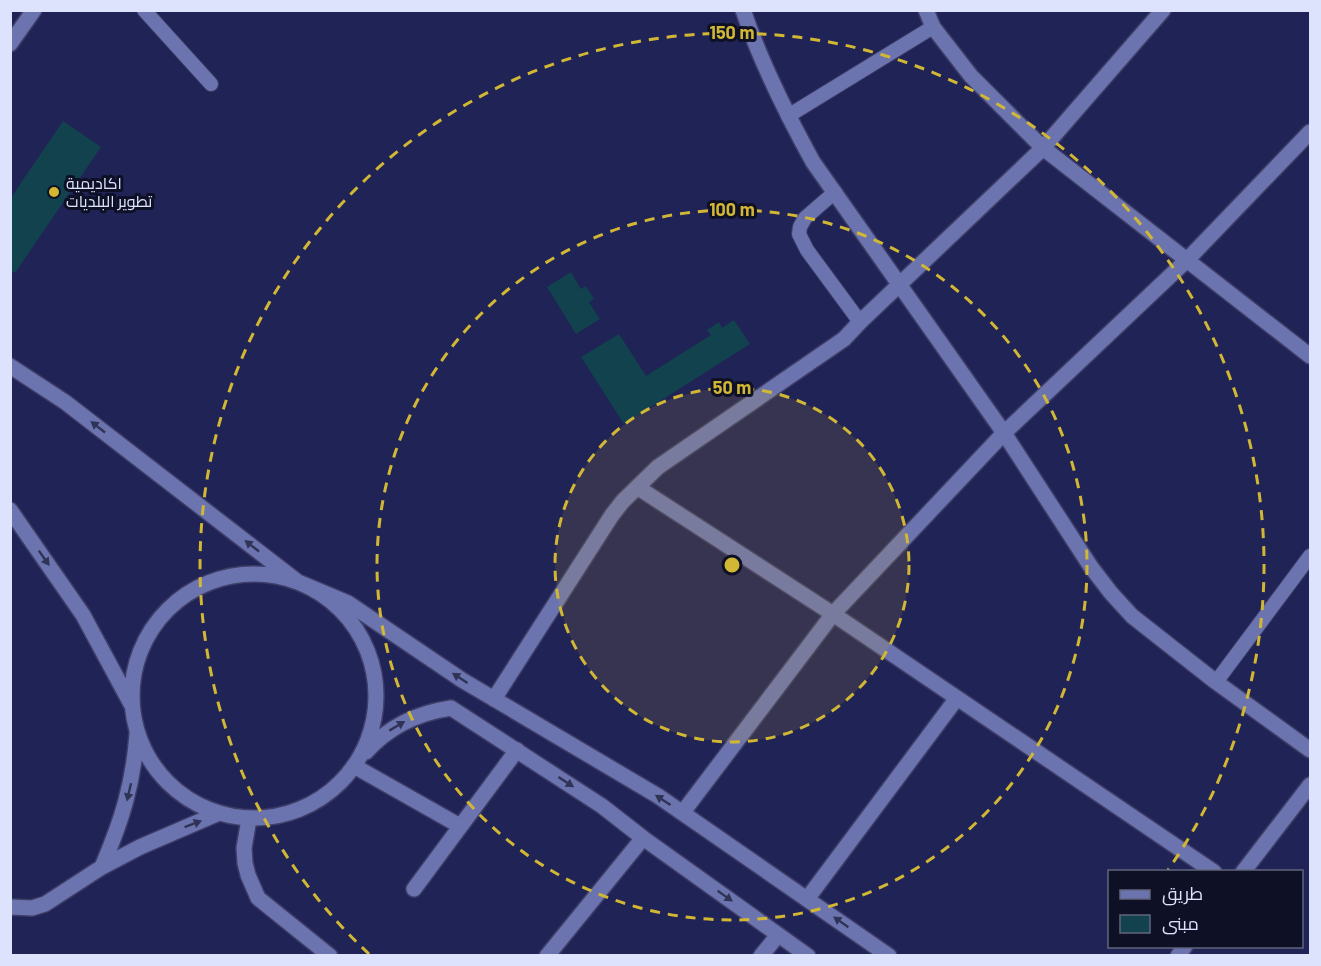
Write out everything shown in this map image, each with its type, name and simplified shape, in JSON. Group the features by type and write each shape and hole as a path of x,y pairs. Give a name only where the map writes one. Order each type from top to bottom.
{"street":[{"path":"10,44 34,10"},
{"path":"743,10 788,116 813,162 1004,433 1091,567 1132,616 1216,682 1311,750"},
{"path":"926,10 933,27 971,76 1043,148 1311,356"},
{"path":"494,699 612,515 637,487 658,467 832,348 901,285 1043,148 1154,14"},
{"path":"683,812 833,614 1004,433 1187,260 1311,132"},
{"path":"10,366 65,402 298,582 330,600 349,620 355,627 371,660 377,697 371,733 354,766"},
{"path":"637,487 833,614 1211,870"},
{"path":"10,510 82,615 132,705"},
{"path":"102,867 120,825 135,765 137,734 132,705 134,670 147,637 168,610 196,589 229,577 264,574 298,582 348,603 462,680 683,812 889,956"},
{"path":"807,899 957,698"},
{"path":"137,734 150,761 168,784 192,802 219,813 249,819 279,816 308,806 334,789 374,744 391,729 413,717 452,708 602,806 808,956"},
{"path":"414,889 517,750"},
{"path":"354,766 460,826"},
{"path":"1245,870 1311,785"},
{"path":"10,908 32,908 45,904 102,867 179,829 219,813"},
{"path":"249,819 244,841 245,863 258,898 330,956"},
{"path":"547,956 643,838"},
{"path":"761,956 778,935"}],"lane":[{"path":"144,10 211,84"},
{"path":"788,116 933,27"},
{"path":"835,192 805,218 800,226 799,234 807,250 860,322"},
{"path":"1216,682 1311,556"}],"building":[{"path":"63,121 101,147 15,273 10,270 10,199"},
{"path":"571,272 581,289 586,286 594,299 589,302 600,319 576,334 547,287"},
{"path":"734,320 750,344 624,424 581,357 619,334 646,376 711,335 707,330 719,322 722,328"}],"place":[{"name":"اكاديمية تطوير البلديات","path":"54,192"}]}
